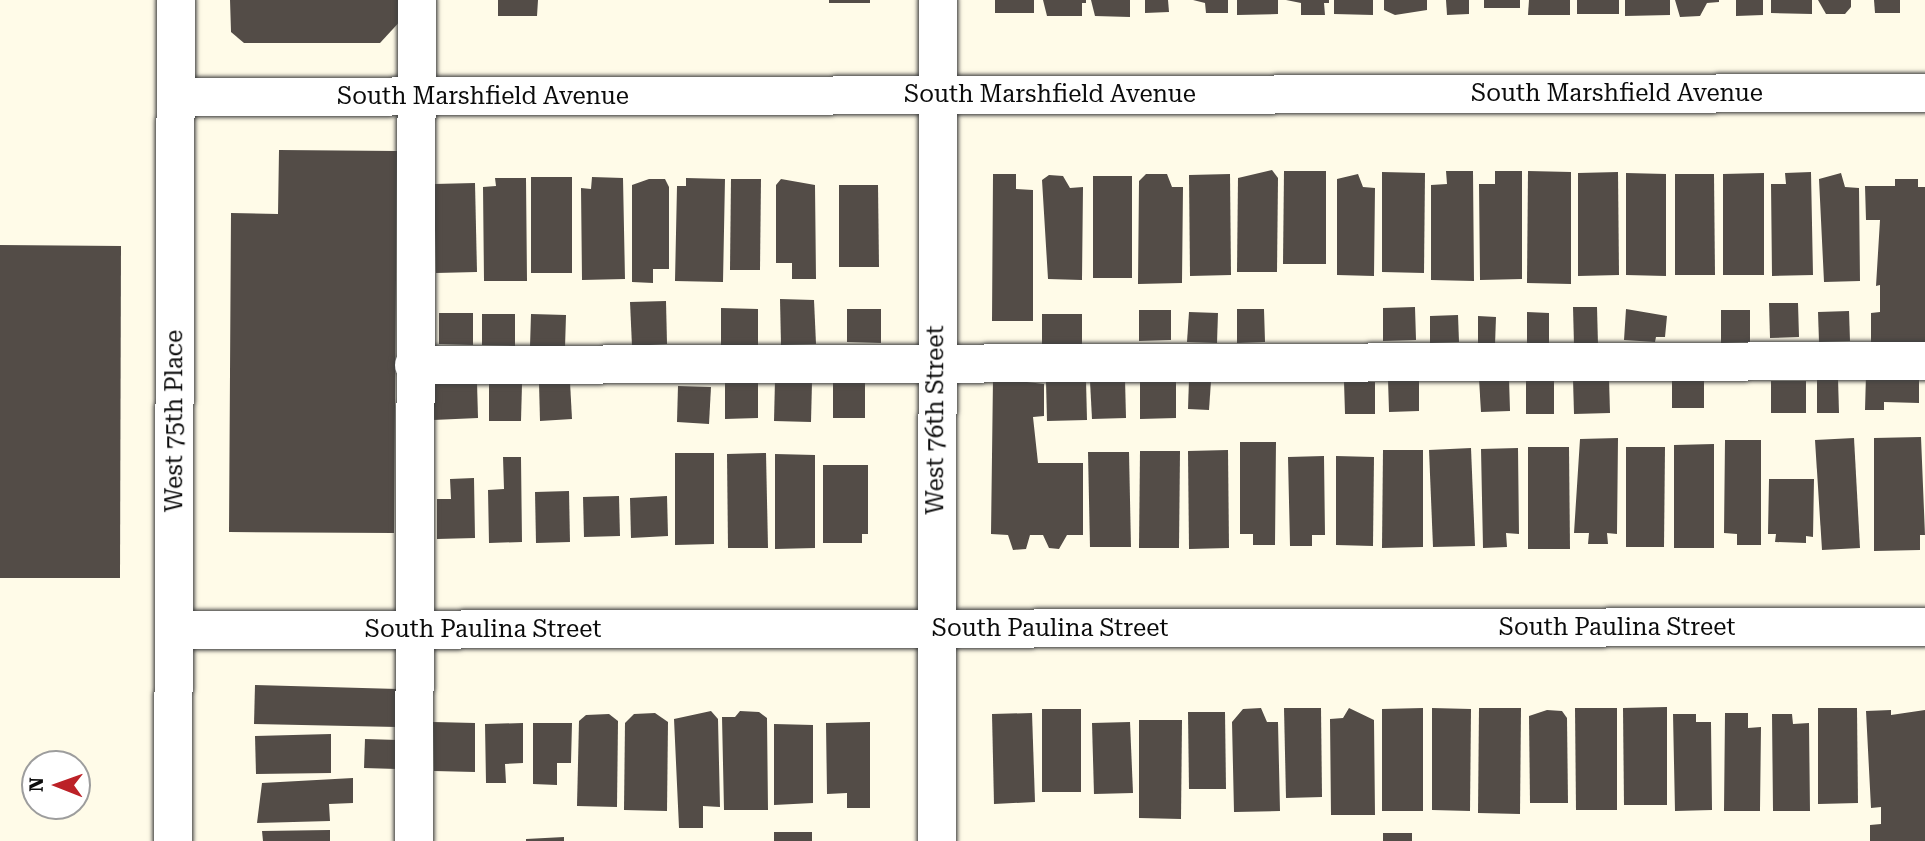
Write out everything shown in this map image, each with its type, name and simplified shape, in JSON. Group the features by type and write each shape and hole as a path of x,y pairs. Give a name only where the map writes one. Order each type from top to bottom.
{"street":[{"name":"West 75th Place","path":"173,841 176,0"},
{"path":"414,841 416,0"},
{"name":"West 76th Street","path":"937,841 938,0"},
{"name":"South Marshfield Avenue","path":"176,97 1925,93"},
{"path":"414,365 1925,360"},
{"name":"South Paulina Street","path":"174,630 1925,627"}],"building":[{"path":"230,0 404,0 404,17 380,43 244,43 231,32"},
{"path":"498,0 538,0 537,16 498,16"},
{"path":"829,0 870,0 870,3 829,3"},
{"path":"995,0 1034,0 1034,13 995,13"},
{"path":"1043,0 1086,0 1086,3 1082,3 1082,16 1047,16"},
{"path":"1091,0 1130,0 1130,17 1095,16"},
{"path":"1145,0 1168,0 1169,12 1145,13"},
{"path":"1193,0 1228,0 1228,13 1206,13 1205,3"},
{"path":"1237,0 1278,0 1278,14 1237,15"},
{"path":"1286,0 1329,0 1329,3 1324,3 1325,15 1301,15 1301,3"},
{"path":"1334,0 1373,0 1373,15 1334,14"},
{"path":"1384,0 1427,0 1427,10 1395,15 1384,10"},
{"path":"1446,0 1469,0 1469,14 1447,15"},
{"path":"1484,0 1520,0 1520,8 1484,8"},
{"path":"1529,0 1570,0 1570,15 1528,15"},
{"path":"1577,0 1619,0 1619,14 1577,14"},
{"path":"1625,0 1670,0 1670,15 1625,16"},
{"path":"1675,0 1719,2 1707,3 1700,16 1680,17"},
{"path":"1736,0 1763,0 1763,15 1736,16"},
{"path":"1771,0 1812,0 1812,14 1771,13"},
{"path":"1818,0 1851,0 1851,7 1845,14 1826,14"},
{"path":"1874,0 1900,0 1900,13 1875,13"},
{"path":"279,150 397,151 394,533 229,532 231,213 278,214"},
{"path":"1272,170 1278,178 1277,272 1237,272 1238,178"},
{"path":"1284,171 1326,171 1326,264 1283,264"},
{"path":"1446,171 1473,171 1474,281 1431,280 1431,185 1447,184"},
{"path":"1495,171 1522,171 1522,279 1480,280 1479,184 1495,184"},
{"path":"1528,171 1571,172 1571,284 1527,283"},
{"path":"1382,172 1425,173 1424,273 1382,272"},
{"path":"1618,172 1619,275 1578,276 1578,173"},
{"path":"1811,172 1813,275 1772,276 1771,184 1786,184 1785,173"},
{"path":"1626,173 1666,174 1666,276 1626,275"},
{"path":"1764,173 1764,275 1723,275 1723,174"},
{"path":"1841,173 1845,187 1859,188 1860,281 1824,282 1819,179"},
{"path":"993,174 1016,174 1016,189 1033,190 1033,321 992,321"},
{"path":"1146,174 1167,174 1172,187 1183,187 1182,283 1138,284 1139,181"},
{"path":"1230,174 1231,275 1190,276 1189,175"},
{"path":"1358,174 1363,187 1375,188 1374,276 1337,275 1337,179"},
{"path":"1675,174 1714,174 1715,275 1675,275"},
{"path":"1049,175 1063,176 1070,188 1083,187 1082,280 1048,279 1042,180"},
{"path":"1093,176 1132,176 1132,278 1093,278"},
{"path":"531,177 572,177 572,273 531,273"},
{"path":"592,177 623,178 625,279 582,280 581,188 591,189"},
{"path":"495,178 526,178 527,281 484,281 483,187 496,186"},
{"path":"686,178 725,179 723,282 675,281 677,186 686,186"},
{"path":"649,179 665,179 669,187 669,269 653,269 653,283 632,282 632,185"},
{"path":"731,179 761,179 760,270 730,270"},
{"path":"781,179 815,185 816,279 792,279 792,263 776,263 776,185"},
{"path":"1895,179 1918,179 1918,187 1925,187 1925,346 1871,346 1871,313 1880,312 1880,285 1876,286 1880,220 1866,220 1865,186 1895,186"},
{"path":"475,183 477,272 436,273 434,184"},
{"path":"839,185 878,185 879,267 839,267"},
{"path":"0,245 121,246 120,578 0,578"},
{"path":"780,299 814,300 816,344 781,345"},
{"path":"666,301 667,344 632,346 630,302"},
{"path":"1769,303 1798,303 1799,337 1770,338"},
{"path":"1415,307 1416,340 1383,341 1383,308"},
{"path":"1573,307 1597,307 1598,345 1574,345"},
{"path":"721,308 758,309 758,346 721,346"},
{"path":"847,309 881,309 881,343 847,342"},
{"path":"1237,309 1264,309 1265,342 1237,343"},
{"path":"1626,309 1667,316 1665,337 1656,337 1655,342 1624,340"},
{"path":"1139,310 1171,310 1171,340 1139,341"},
{"path":"1721,310 1750,310 1750,342 1721,343"},
{"path":"1849,311 1850,341 1819,342 1818,312"},
{"path":"1189,312 1218,313 1217,343 1187,342"},
{"path":"1527,312 1549,313 1549,345 1527,346"},
{"path":"439,313 473,313 473,345 439,344"},
{"path":"482,314 515,314 515,346 482,345"},
{"path":"531,314 566,315 565,347 530,347"},
{"path":"1042,314 1082,314 1082,344 1042,344"},
{"path":"1458,315 1459,342 1430,343 1430,316"},
{"path":"1478,316 1496,317 1495,345 1478,345"},
{"path":"1866,374 1919,374 1919,403 1884,402 1884,410 1865,410"},
{"path":"1672,377 1704,377 1704,408 1672,408"},
{"path":"993,378 1044,384 1044,416 1033,417 1038,463 1083,463 1083,535 1067,535 1059,549 1049,548 1043,535 1030,535 1026,549 1013,550 1008,535 991,534"},
{"path":"1419,378 1419,411 1389,412 1388,379"},
{"path":"1509,378 1510,411 1481,412 1479,379"},
{"path":"1609,378 1610,413 1574,414 1573,379"},
{"path":"1817,378 1838,378 1839,413 1817,413"},
{"path":"1125,379 1126,418 1092,419 1090,381"},
{"path":"1189,379 1211,381 1209,410 1188,409"},
{"path":"1526,379 1554,379 1554,414 1526,414"},
{"path":"725,380 758,380 758,418 725,419"},
{"path":"775,380 812,382 811,422 774,421"},
{"path":"1086,380 1087,420 1047,421 1046,381"},
{"path":"833,381 865,382 865,418 833,418"},
{"path":"1771,381 1806,381 1806,413 1771,413"},
{"path":"477,382 478,418 433,420 432,383"},
{"path":"570,382 572,419 540,421 539,383"},
{"path":"1140,382 1176,382 1176,418 1140,419"},
{"path":"1344,382 1375,382 1375,414 1345,414"},
{"path":"489,384 522,384 521,421 489,421"},
{"path":"678,386 711,387 709,424 677,422"},
{"path":"1921,437 1925,535 1920,535 1920,550 1874,551 1874,438"},
{"path":"1618,438 1617,534 1607,533 1608,544 1588,544 1589,533 1574,533 1580,439"},
{"path":"1854,438 1860,548 1822,550 1815,440"},
{"path":"1725,440 1761,440 1761,545 1737,545 1737,534 1724,533"},
{"path":"1240,442 1276,442 1275,545 1253,545 1253,534 1240,534"},
{"path":"1714,444 1714,548 1674,548 1674,445"},
{"path":"1528,447 1569,447 1570,549 1528,549"},
{"path":"1626,447 1665,447 1664,547 1626,547"},
{"path":"1471,448 1475,546 1433,547 1429,450"},
{"path":"1518,448 1519,534 1506,533 1507,547 1483,548 1481,449"},
{"path":"1228,450 1229,548 1189,549 1188,451"},
{"path":"1383,450 1423,450 1423,547 1382,548"},
{"path":"1140,451 1180,451 1179,548 1139,548"},
{"path":"1088,452 1129,452 1131,547 1090,547"},
{"path":"675,453 714,453 714,544 675,545"},
{"path":"766,453 768,548 728,548 727,454"},
{"path":"775,454 815,455 815,548 775,549"},
{"path":"1324,456 1325,535 1312,535 1312,546 1290,546 1288,457"},
{"path":"1336,456 1374,457 1373,546 1336,545"},
{"path":"503,457 521,457 522,542 489,543 488,490 504,489"},
{"path":"823,465 868,465 868,534 862,534 862,543 823,543"},
{"path":"474,478 475,538 437,539 437,499 451,499 450,479"},
{"path":"1769,479 1814,479 1813,537 1806,536 1806,543 1775,542 1776,534 1768,534"},
{"path":"569,491 570,542 536,543 535,492"},
{"path":"619,496 620,536 584,537 583,497"},
{"path":"667,496 668,536 631,538 630,498"},
{"path":"255,685 398,689 397,727 254,724"},
{"path":"1667,707 1667,805 1624,805 1623,708"},
{"path":"1261,708 1267,722 1278,722 1280,811 1234,812 1232,722 1243,709"},
{"path":"1284,708 1321,708 1322,797 1286,798"},
{"path":"1349,708 1374,720 1375,815 1331,815 1330,719 1343,718"},
{"path":"1423,708 1423,811 1382,811 1382,709"},
{"path":"1432,708 1471,709 1470,811 1432,810"},
{"path":"1479,708 1521,708 1520,814 1478,813"},
{"path":"1575,708 1617,708 1617,810 1576,810"},
{"path":"1818,708 1857,708 1858,803 1818,804"},
{"path":"1042,709 1081,709 1081,792 1042,792"},
{"path":"1547,710 1562,711 1567,718 1568,803 1530,803 1529,716"},
{"path":"1891,710 1891,715 1925,710 1925,841 1870,841 1870,825 1881,824 1881,807 1871,808 1866,711"},
{"path":"711,711 718,719 720,807 703,806 703,828 679,828 674,719"},
{"path":"740,711 759,712 767,718 768,810 724,810 722,717 735,717"},
{"path":"1188,712 1225,712 1226,789 1189,789"},
{"path":"655,713 668,722 667,811 624,810 625,723 634,714"},
{"path":"1032,713 1035,802 994,804 992,714"},
{"path":"1725,713 1748,713 1748,728 1761,727 1760,811 1724,811"},
{"path":"609,714 618,721 617,807 577,806 579,721 586,715"},
{"path":"1673,714 1696,714 1696,722 1711,722 1712,810 1675,811"},
{"path":"1772,714 1792,714 1793,724 1809,723 1810,811 1773,811"},
{"path":"1139,720 1182,720 1181,819 1139,818"},
{"path":"433,722 475,723 475,772 434,771"},
{"path":"870,722 870,808 847,808 847,793 827,794 826,723"},
{"path":"1130,722 1133,793 1094,794 1092,723"},
{"path":"523,723 523,763 505,764 506,783 486,783 485,724"},
{"path":"533,723 572,723 571,763 557,763 557,785 533,784"},
{"path":"774,724 813,725 813,803 774,805"},
{"path":"331,734 331,773 256,774 255,736"},
{"path":"365,739 398,740 397,769 364,768"},
{"path":"353,778 353,803 329,804 330,821 257,823 262,783"},
{"path":"330,830 330,841 263,841 262,831"},
{"path":"774,832 812,832 812,841 774,841"},
{"path":"1383,833 1412,833 1412,841 1383,841"},
{"path":"564,837 564,841 526,841 526,839"}]}
